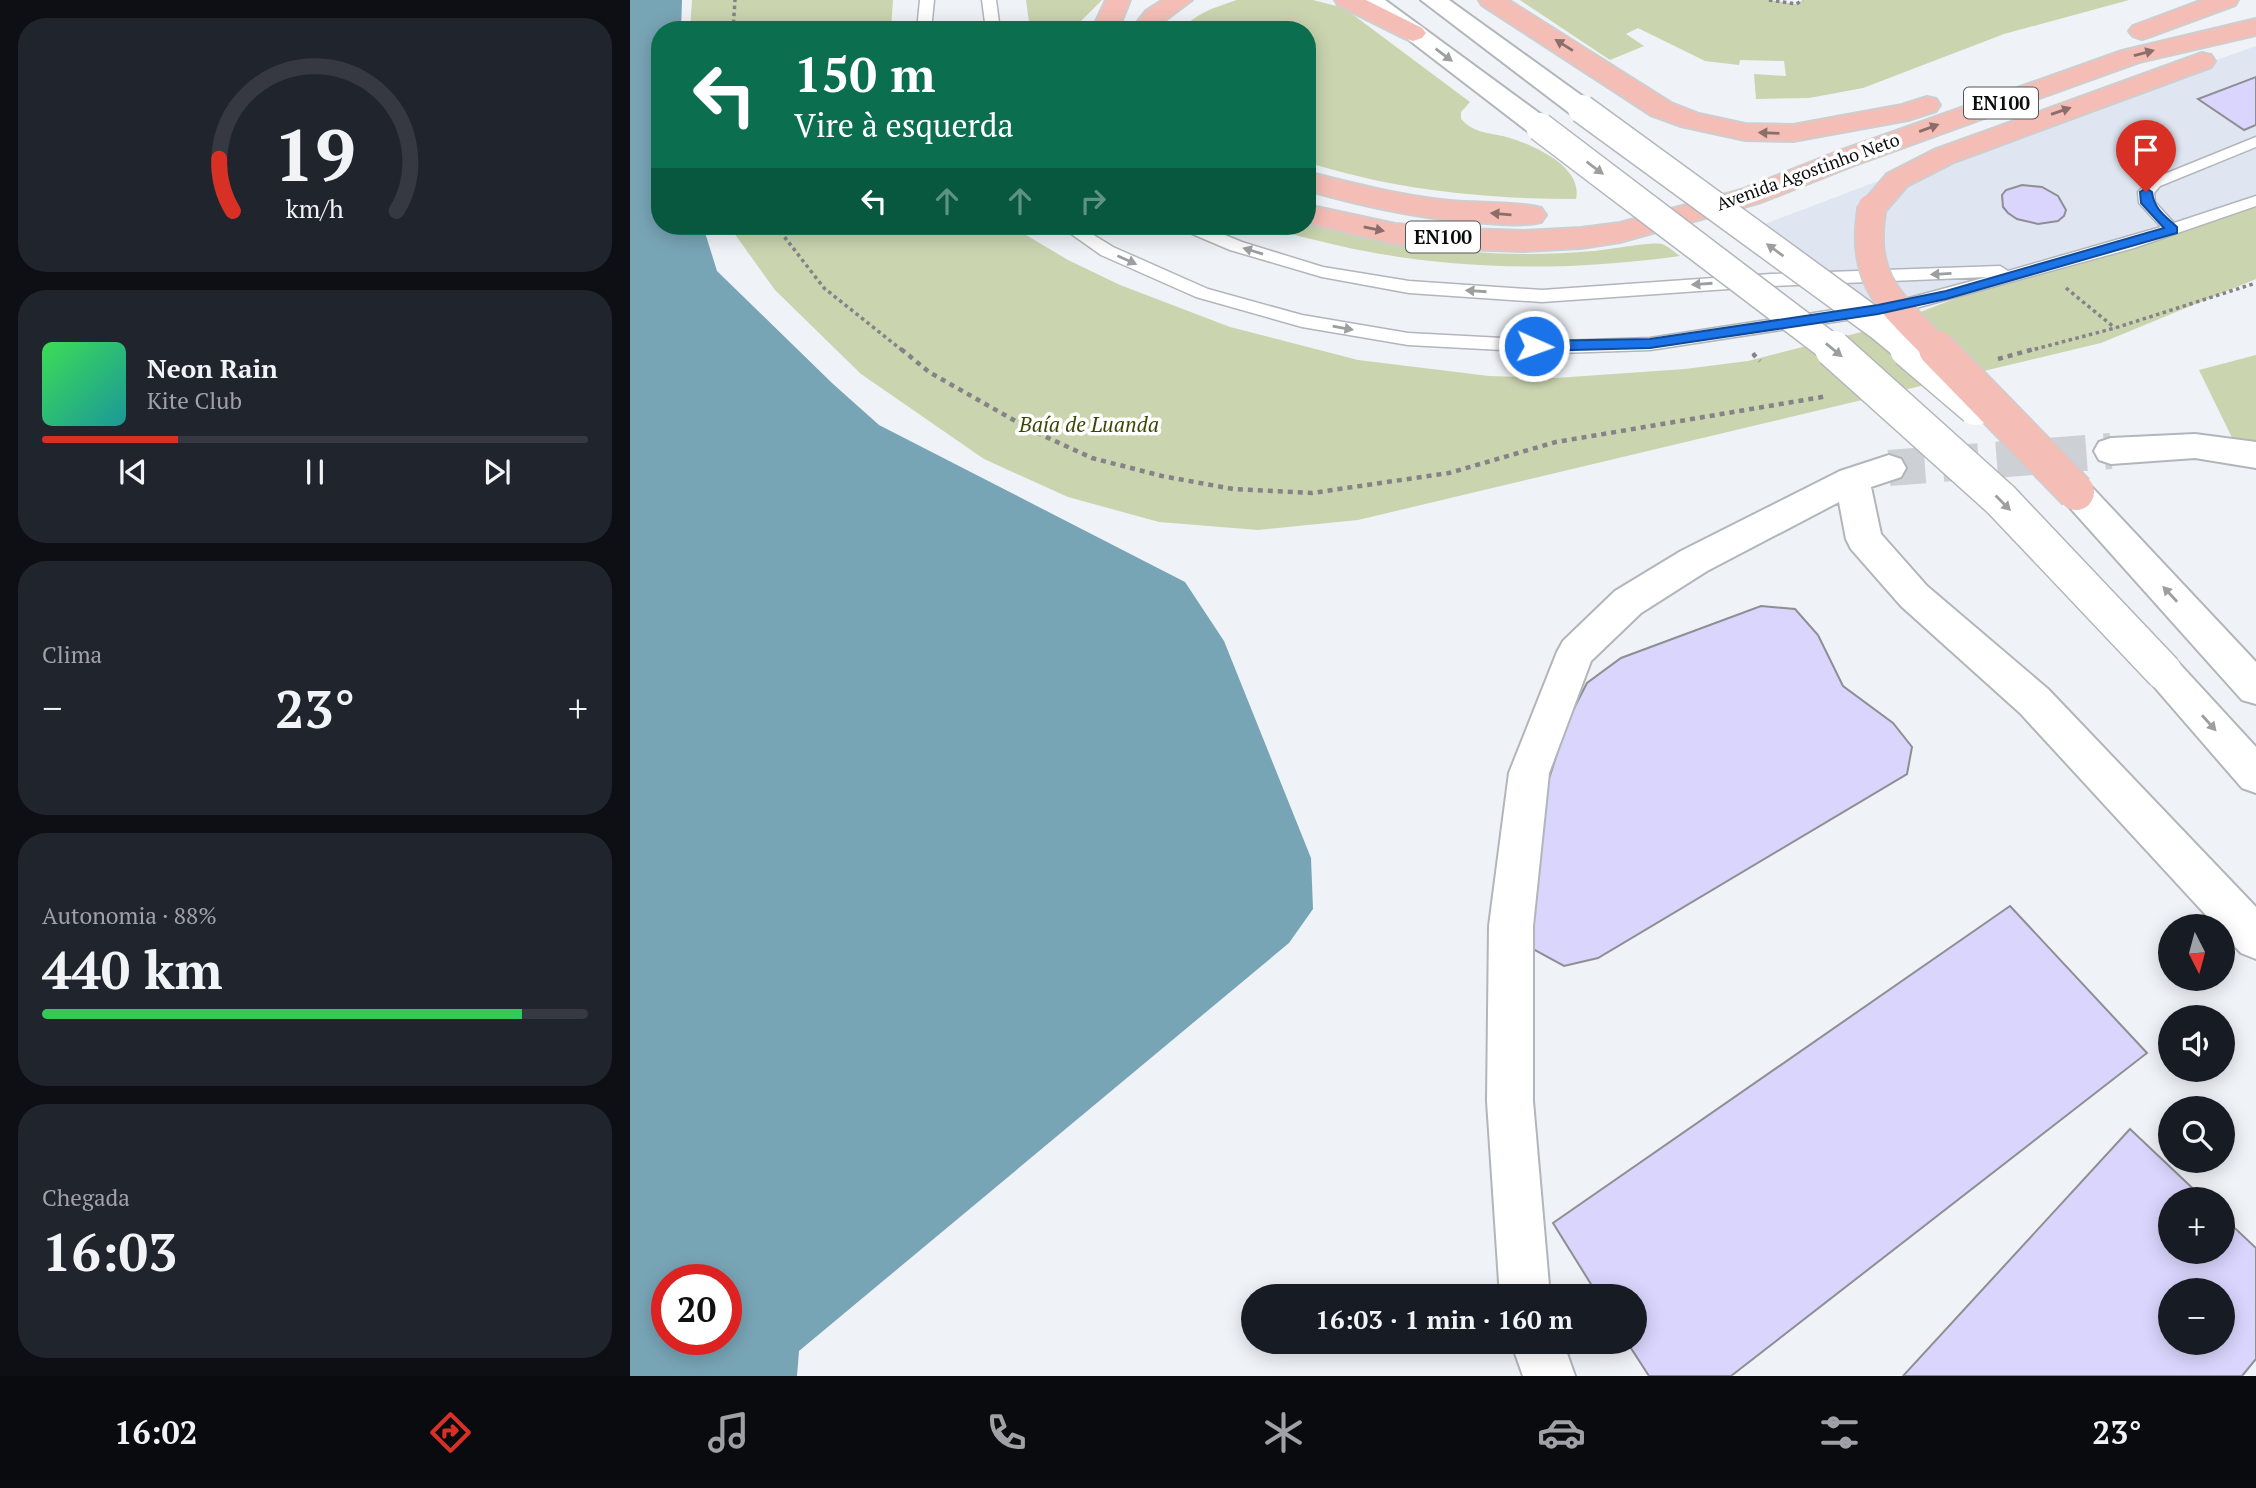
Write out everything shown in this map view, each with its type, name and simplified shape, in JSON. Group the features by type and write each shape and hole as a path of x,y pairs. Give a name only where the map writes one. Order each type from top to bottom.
{"main road":[{"path":"1151,21 1180,0"},
{"path":"1347,0 1413,33"},
{"name":"Avenida Agostinho Neto","path":"1491,0 1661,109 1691,120 1745,132 1781,134 1819,130 1909,112 2226,0"},
{"name":"Avenida Agostinho Neto","path":"1316,216 1395,234 1462,239 1581,238 1620,232 1751,196 1847,158 2131,56 2256,27"},
{"path":"2076,492 1904,316 1883,291 1872,275 1867,251 1866,237 1872,208 1897,180 1944,156 2198,62 2256,46"},
{"path":"1316,184 1345,192 1455,210 1510,215 1598,212 1720,180 1909,112"}],"street":[{"path":"1369,0 1834,350 2001,500 2164,672 2256,775"},
{"path":"1433,0 1881,327 2076,492 2256,688"},
{"path":"2111,451 2194,446 2256,454"},
{"path":"1524,1284 1510,1101 1511,926 1529,773 1576,652 1628,602 1694,561 1871,474 1864,538 1914,596 2035,701 2256,939"},
{"path":"2216,645 2256,670"},
{"path":"1541,1354 1549,1376"}],"lane":[{"path":"925,21 927,0"},
{"path":"989,0 992,21"},
{"path":"2172,230 2147,203 2146,192 2155,183 2256,142"},
{"path":"1082,235 1107,251 1202,293 1302,321 1408,339 1559,347 1650,344 1878,309 1946,295 2172,230 2256,201"},
{"path":"1210,235 1236,246 1322,272 1409,286 1542,296 1770,280 2033,269"}],"path":[{"path":"734,21 736,0"},
{"path":"1769,0 1796,4 1803,0"},
{"path":"783,235 824,288 853,314 929,372 1033,430 1092,457 1162,476 1233,489 1312,493 1388,484 1449,473 1556,442 1835,395"},
{"path":"1999,359 2115,328 2256,283"},
{"path":"1754,355 1760,361"}],"shaded area":[{"path":"2256,46 2256,201 1862,313 1749,230 1944,156"}],"green space":[{"path":"692,0 893,0 892,21 691,21"},
{"path":"1026,0 1102,0 1081,21 1029,21"},
{"path":"1237,0 1313,0 1344,8 1470,102 1461,112 1461,119 1467,124 1478,130 1520,142 1555,159 1572,177 1576,199 1440,191 1373,180 1316,165 1316,21 1191,21 1214,8"},
{"path":"1520,0 1769,0 1796,4 1803,0 2129,0 2004,34 1863,88 1809,98 1756,99 1754,74 1786,76 1784,61 1740,60 1739,65 1705,61 1638,28 1626,34 1644,46 1610,60"},
{"name":"Baía de Luanda","path":"2256,201 2256,279 2101,343 1358,520 1258,530 1159,522 1068,497 984,459 861,374 775,290 735,235 1026,235 1068,260 1120,285 1230,327 1358,360 1489,376 1556,378 1685,369 1748,361 1881,327 2033,269"},
{"path":"1316,226 1378,240 1449,250 1521,254 1593,251 1657,243 1680,256 1594,265 1508,266 1422,260 1295,235 1316,235"},
{"path":"2256,355 2256,455 2239,452 2199,370"}],"water":[{"path":"630,0 682,0 681,21 651,21 651,235 706,235 717,271 879,425 1185,582 1224,641 1311,858 1313,909 1289,943 799,1351 797,1376 630,1376"}],"building":[{"path":"2256,77 2256,125 2244,130 2198,99"},
{"path":"2022,185 2042,187 2058,196 2066,210 2064,216 2058,221 2038,224 2017,219 2008,213 2003,207 2002,195 2006,190"},
{"path":"1761,606 1795,609 1818,635 1843,686 1893,723 1912,747 1907,774 1598,958 1564,966 1531,948 1543,797 1568,720 1587,683 1621,658"},
{"path":"2010,906 2147,1053 1731,1376 1649,1376 1635,1354 1647,1354 1647,1284 1591,1284 1553,1223"},
{"path":"2130,1129 2158,1155 2158,1173 2177,1173 2191,1187 2158,1187 2158,1264 2235,1264 2235,1228 2256,1248 2256,1359 2242,1376 1903,1376"}],"tunnel":[{"path":"1889,468 2111,451"}],"route":[{"path":"1534,346 1650,344 1905,305 1946,295 2172,230 2147,203 2146,192"}]}
